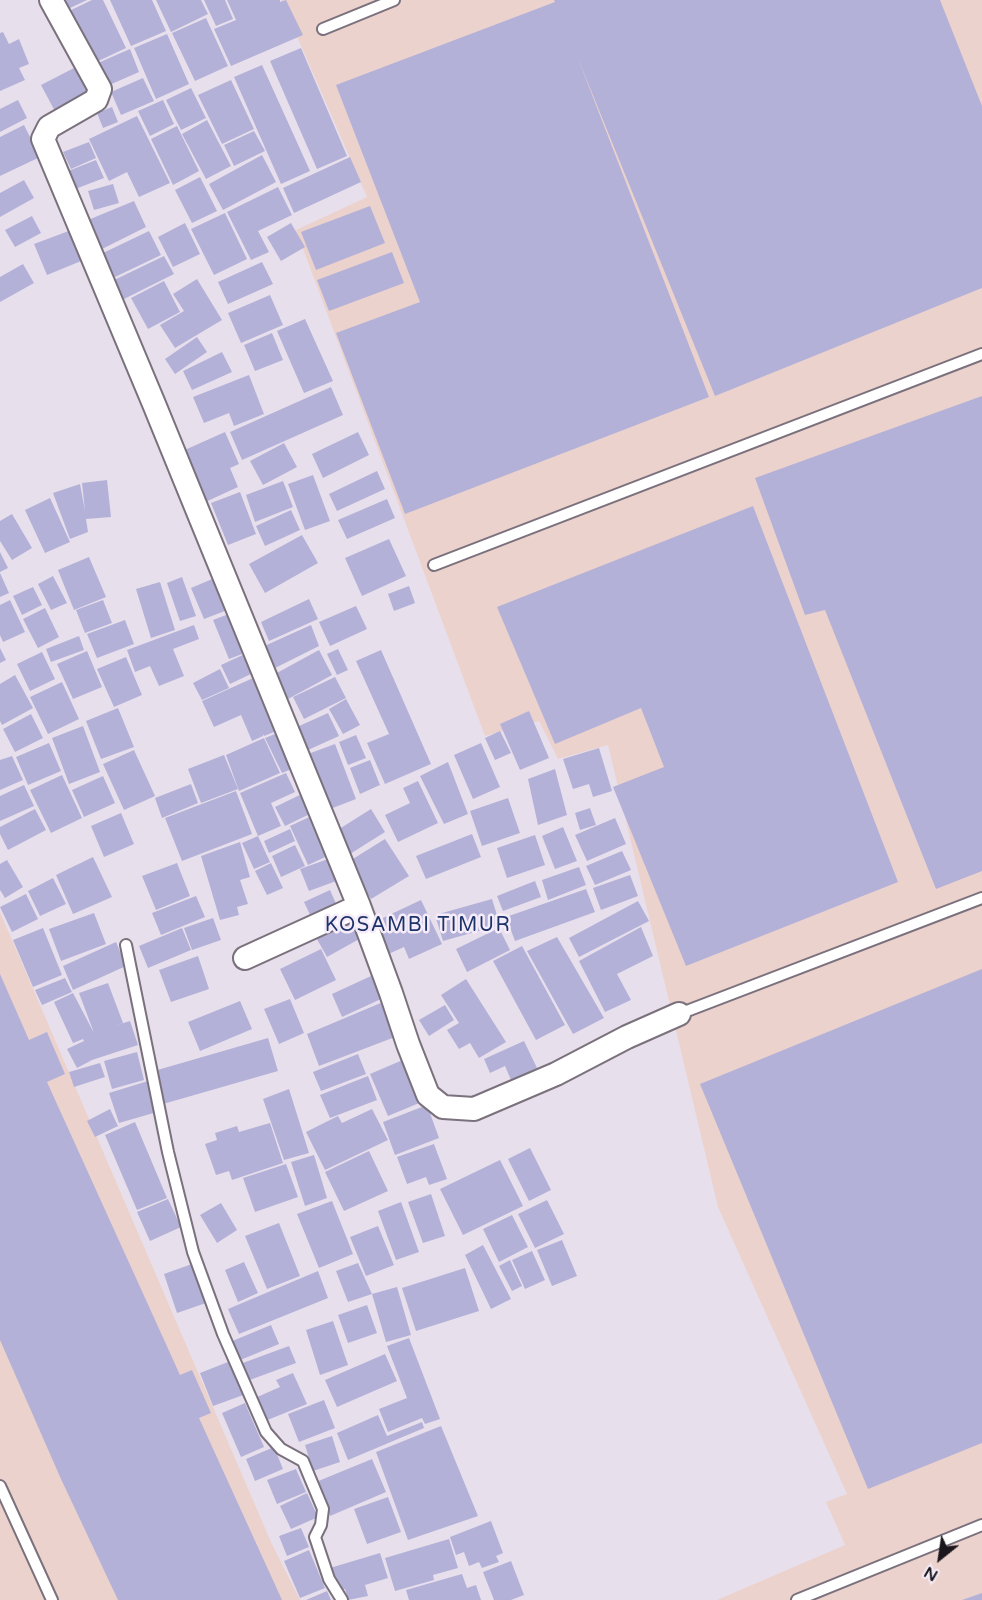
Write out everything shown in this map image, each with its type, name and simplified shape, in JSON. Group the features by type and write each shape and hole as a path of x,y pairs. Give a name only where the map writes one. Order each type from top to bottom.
{"street":[{"path":"51,0 100,89 96,100 49,128 43,139 359,906 428,1095 442,1107 474,1109 556,1074 627,1037 679,1014"},
{"path":"245,958 359,906"}],"lane":[{"path":"322,28 394,0"},
{"path":"434,565 982,354"},
{"path":"679,1014 982,898"},
{"path":"126,945 168,1152 193,1252 223,1334 266,1432 281,1449 303,1461 323,1509 321,1525 315,1537 329,1579 342,1600"},
{"path":"0,1486 52,1600"},
{"path":"797,1600 982,1525"}],"shaded area":[{"path":"281,0 982,0 982,1600 717,1600 845,1545 826,1502 847,1494 718,1207 608,745 558,759 539,721 485,736 296,230 367,197"},
{"path":"0,912 271,1542 300,1600 0,1600"}],"building":[{"path":"63,0 87,0 68,9"},
{"path":"92,0 103,0 126,48 92,64 67,12"},
{"path":"110,0 152,0 166,31 131,46"},
{"path":"156,0 201,0 208,14 171,32"},
{"path":"204,0 225,0 233,19 216,26"},
{"path":"227,0 280,0 280,2 286,0 303,35 231,66 214,29 236,20"},
{"path":"554,0 940,0 982,106 982,288 715,396 577,56 709,397 405,514 336,333 420,302 336,85 555,2"},
{"path":"206,18 228,66 195,81 172,33"},
{"path":"3,32 9,44 19,39 29,64 19,68 25,80 0,91 0,33"},
{"path":"167,34 189,84 156,99 134,48"},
{"path":"301,48 347,156 317,169 270,61"},
{"path":"130,49 139,72 107,86 98,63"},
{"path":"262,65 310,171 281,184 234,77"},
{"path":"76,67 93,100 58,117 41,85"},
{"path":"143,78 154,101 121,115 111,92"},
{"path":"231,80 254,129 222,144 198,95"},
{"path":"191,88 206,118 181,130 166,100"},
{"path":"18,100 27,118 0,132 0,109"},
{"path":"163,100 174,124 150,136 138,111"},
{"path":"112,107 118,122 103,128 97,113"},
{"path":"137,116 170,183 139,197 127,172 109,181 89,139"},
{"path":"207,120 231,166 206,179 182,134"},
{"path":"24,125 40,157 0,176 0,137"},
{"path":"177,126 199,171 173,185 151,139"},
{"path":"254,131 265,151 234,166 224,145"},
{"path":"89,142 96,158 71,169 63,152"},
{"path":"262,155 276,182 223,210 209,184"},
{"path":"350,157 361,182 294,213 283,188"},
{"path":"96,160 104,178 70,191 63,173"},
{"path":"200,177 217,211 192,223 175,190"},
{"path":"24,180 34,198 0,217 0,193"},
{"path":"113,184 119,203 94,210 88,191"},
{"path":"278,187 292,215 258,231 269,252 251,260 227,212"},
{"path":"134,201 146,227 100,250 88,220"},
{"path":"370,206 385,243 316,270 301,232"},
{"path":"225,213 247,259 214,275 191,229"},
{"path":"32,216 41,233 15,247 5,230"},
{"path":"185,223 200,254 173,267 158,237"},
{"path":"291,223 305,247 281,261 267,237"},
{"path":"74,229 86,259 47,275 34,244"},
{"path":"149,231 161,255 115,277 103,253"},
{"path":"392,252 404,283 329,311 317,280"},
{"path":"164,256 174,274 120,301 110,282"},
{"path":"262,262 273,284 228,304 218,282"},
{"path":"23,264 34,283 0,302 0,277"},
{"path":"197,279 222,320 175,348 160,325 184,311 173,294"},
{"path":"164,281 180,312 148,329 131,298"},
{"path":"270,295 283,325 241,343 228,313"},
{"path":"305,319 333,381 304,393 277,331"},
{"path":"272,333 283,360 255,371 244,345"},
{"path":"197,337 207,352 175,374 165,359"},
{"path":"222,352 232,372 192,390 183,371"},
{"path":"249,375 264,414 234,426 229,413 204,423 193,397"},
{"path":"331,387 343,415 242,460 230,432"},
{"path":"982,396 982,871 936,889 825,610 805,615 755,478"},
{"path":"225,432 239,464 230,468 238,487 201,504 178,453"},
{"path":"358,432 369,455 323,478 312,454"},
{"path":"284,443 297,467 263,485 250,461"},
{"path":"377,471 385,489 337,511 329,494"},
{"path":"313,475 330,521 305,530 288,484"},
{"path":"107,480 111,517 86,519 88,532 70,539 53,493 80,484 85,511 82,483"},
{"path":"283,481 293,507 255,522 246,495"},
{"path":"240,492 256,534 228,545 211,503"},
{"path":"50,498 70,542 45,553 25,510"},
{"path":"387,499 395,518 347,539 338,520"},
{"path":"753,506 898,882 686,966 613,787 664,767 641,708 555,744 497,607"},
{"path":"291,510 300,530 265,546 256,526"},
{"path":"12,514 32,548 12,560 0,541 0,521"},
{"path":"302,535 318,563 265,593 249,564"},
{"path":"389,539 406,576 362,596 345,558"},
{"path":"0,552 8,568 0,572"},
{"path":"89,557 106,597 74,610 58,570"},
{"path":"0,573 9,593 0,597"},
{"path":"53,576 67,603 51,610 38,584"},
{"path":"182,577 196,616 180,621 167,583"},
{"path":"217,577 230,609 204,619 191,588"},
{"path":"160,582 175,630 151,638 136,589"},
{"path":"409,586 415,603 394,611 388,594"},
{"path":"33,587 42,605 22,615 13,596"},
{"path":"309,599 318,619 269,641 261,622"},
{"path":"10,600 25,632 3,642 0,635 0,605"},
{"path":"103,600 112,623 85,633 76,610"},
{"path":"356,606 367,629 330,646 319,622"},
{"path":"45,608 59,637 38,648 23,619"},
{"path":"234,612 250,651 229,659 213,620"},
{"path":"125,620 134,644 97,658 87,634"},
{"path":"194,625 199,639 173,649 184,676 159,686 150,666 135,672 127,650"},
{"path":"311,625 319,646 271,670 260,648"},
{"path":"79,636 84,650 51,662 46,649"},
{"path":"0,648 6,660 0,663"},
{"path":"338,649 348,670 337,675 327,654"},
{"path":"319,650 332,675 288,699 275,674"},
{"path":"381,650 431,764 385,784 367,743 389,734 356,661"},
{"path":"87,651 102,687 73,699 57,664"},
{"path":"42,652 55,679 30,691 17,664"},
{"path":"247,653 255,672 230,684 221,665"},
{"path":"126,657 142,695 114,707 97,669"},
{"path":"220,669 229,688 202,700 193,683"},
{"path":"262,674 284,728 264,736 263,734 252,741 241,715 214,727 202,701"},
{"path":"15,675 33,708 2,725 0,721 0,684"},
{"path":"335,677 346,698 304,719 293,697"},
{"path":"62,682 79,719 48,734 30,697"},
{"path":"346,699 360,725 343,734 329,709"},
{"path":"118,708 134,747 101,759 86,721"},
{"path":"529,711 549,758 520,770 500,724"},
{"path":"328,713 339,736 308,750 297,727"},
{"path":"31,714 43,738 15,752 3,729"},
{"path":"83,726 100,772 69,784 52,738"},
{"path":"285,730 301,765 282,773 265,738"},
{"path":"500,731 511,753 495,760 485,738"},
{"path":"356,735 366,758 348,765 339,742"},
{"path":"264,738 280,773 239,791 226,755"},
{"path":"49,743 61,771 28,785 16,757"},
{"path":"481,743 500,787 473,799 454,755"},
{"path":"335,744 356,799 330,809 308,754"},
{"path":"599,748 612,791 593,797 589,784 573,789 563,759"},
{"path":"134,750 155,796 124,810 103,764"},
{"path":"224,755 238,789 201,803 188,769"},
{"path":"12,756 23,780 0,790 0,760"},
{"path":"370,760 380,785 360,794 350,768"},
{"path":"448,762 468,814 444,824 420,776"},
{"path":"555,769 567,815 538,825 528,779"},
{"path":"286,773 295,792 271,803 281,826 258,836 240,793"},
{"path":"62,775 82,818 51,833 30,790"},
{"path":"103,776 115,803 84,817 72,790"},
{"path":"418,781 438,823 398,842 385,815 410,803 403,788"},
{"path":"191,784 198,803 162,818 155,798"},
{"path":"24,785 34,806 0,821 0,796"},
{"path":"236,791 252,834 182,861 165,818"},
{"path":"306,792 316,811 285,826 275,807"},
{"path":"508,798 520,833 482,846 470,811"},
{"path":"590,808 596,825 580,830 575,813"},
{"path":"35,809 46,830 8,850 0,834 0,827"},
{"path":"371,809 385,832 350,854 336,831"},
{"path":"121,813 134,844 104,857 91,826"},
{"path":"318,813 336,852 308,865 290,826"},
{"path":"615,818 626,844 587,861 575,835"},
{"path":"563,827 577,861 555,869 542,836"},
{"path":"290,829 295,841 269,853 264,841"},
{"path":"472,834 481,857 426,879 416,856"},
{"path":"535,835 545,865 507,878 497,848"},
{"path":"258,836 270,862 254,869 242,843"},
{"path":"385,839 409,876 371,899 348,862"},
{"path":"240,842 250,877 240,880 248,904 237,907 239,915 220,920 201,856"},
{"path":"295,845 305,866 281,877 272,856"},
{"path":"622,851 631,870 595,885 586,866"},
{"path":"93,857 112,897 73,914 56,875"},
{"path":"331,858 339,880 309,891 300,869"},
{"path":"7,860 23,887 5,898 0,890 0,864"},
{"path":"177,863 190,896 156,910 142,876"},
{"path":"271,863 283,888 267,895 255,871"},
{"path":"579,867 586,885 548,900 542,880"},
{"path":"630,875 638,896 601,910 593,888"},
{"path":"53,878 66,904 40,916 28,891"},
{"path":"535,881 541,897 503,911 497,896"},
{"path":"586,889 595,912 515,941 506,917"},
{"path":"330,890 337,906 312,919 304,902"},
{"path":"26,894 38,919 12,932 0,907"},
{"path":"196,896 205,917 161,935 152,913"},
{"path":"492,899 500,925 443,941 435,915"},
{"path":"421,900 442,944 409,959 404,947 384,956 370,924"},
{"path":"638,901 649,921 579,957 569,938"},
{"path":"94,913 106,944 61,961 49,929"},
{"path":"347,913 361,938 327,957 313,932"},
{"path":"213,918 221,940 192,950 184,928"},
{"path":"641,927 653,956 617,974 631,1000 605,1012 579,961"},
{"path":"43,928 62,975 33,987 13,940"},
{"path":"182,928 191,950 148,968 139,946"},
{"path":"499,928 510,950 467,972 456,949"},
{"path":"557,937 604,1018 573,1034 527,951"},
{"path":"116,942 126,966 73,990 63,966"},
{"path":"522,946 565,1025 536,1040 493,961"},
{"path":"321,949 336,980 295,1000 280,969"},
{"path":"198,956 209,989 171,1002 159,970"},
{"path":"982,969 982,1443 868,1489 700,1084"},
{"path":"0,974 29,1040 47,1032 65,1074 47,1082 180,1375 192,1370 211,1413 199,1418 282,1600 118,1600 61,1479 0,1340"},
{"path":"371,976 381,999 342,1017 332,994"},
{"path":"65,978 72,992 42,1005 35,990"},
{"path":"466,979 506,1042 479,1058 470,1043 459,1049 447,1030 459,1023 441,995"},
{"path":"108,983 123,1023 114,1026 130,1021 138,1045 92,1060 77,1068 67,1049 84,1041 83,1039 73,1043 54,1002 73,993 94,1033 79,993"},
{"path":"290,999 304,1033 279,1044 264,1009"},
{"path":"240,1001 252,1029 200,1051 188,1022"},
{"path":"383,1002 395,1037 319,1066 307,1034"},
{"path":"445,1005 454,1020 429,1036 419,1020"},
{"path":"268,1038 278,1071 163,1104 154,1071"},
{"path":"524,1041 537,1068 511,1080 505,1066 490,1073 484,1059"},
{"path":"137,1052 144,1080 112,1089 104,1061"},
{"path":"358,1054 366,1074 321,1091 313,1072"},
{"path":"405,1059 424,1101 388,1116 370,1074"},
{"path":"100,1063 105,1077 74,1087 69,1072"},
{"path":"368,1076 377,1100 330,1118 320,1095"},
{"path":"148,1081 157,1112 119,1123 109,1093"},
{"path":"289,1089 309,1153 284,1160 263,1099"},
{"path":"427,1105 439,1138 395,1155 383,1122"},
{"path":"110,1109 118,1126 95,1137 87,1121"},
{"path":"372,1109 388,1140 325,1170 306,1132 338,1116 342,1123"},
{"path":"135,1122 167,1198 137,1210 105,1135"},
{"path":"270,1123 283,1163 232,1180 229,1171 216,1175 205,1144 217,1140 215,1133 237,1126 239,1132"},
{"path":"434,1144 447,1179 429,1185 426,1177 407,1184 397,1157"},
{"path":"530,1148 551,1190 529,1201 508,1159"},
{"path":"369,1151 388,1191 344,1211 325,1172"},
{"path":"314,1155 327,1198 305,1206 291,1162"},
{"path":"500,1160 523,1206 463,1235 440,1189"},
{"path":"286,1164 298,1197 255,1212 243,1178"},
{"path":"431,1194 445,1236 423,1243 408,1202"},
{"path":"168,1199 181,1227 150,1241 137,1212"},
{"path":"547,1200 564,1234 535,1248 518,1214"},
{"path":"332,1201 353,1254 319,1268 297,1214"},
{"path":"401,1202 419,1252 396,1260 378,1211"},
{"path":"221,1203 237,1230 217,1243 200,1215"},
{"path":"512,1215 528,1247 499,1262 483,1229"},
{"path":"279,1223 300,1276 267,1289 245,1236"},
{"path":"378,1226 394,1265 366,1276 350,1237"},
{"path":"562,1240 577,1276 552,1286 537,1250"},
{"path":"483,1245 511,1299 491,1309 465,1255"},
{"path":"532,1251 545,1280 525,1289 512,1260"},
{"path":"510,1260 522,1286 512,1291 499,1266"},
{"path":"244,1262 258,1293 238,1302 225,1270"},
{"path":"358,1263 372,1294 348,1302 336,1271"},
{"path":"192,1264 206,1303 177,1313 164,1274"},
{"path":"465,1268 479,1311 416,1331 402,1288"},
{"path":"318,1271 328,1298 239,1334 228,1309"},
{"path":"397,1287 411,1335 386,1342 372,1294"},
{"path":"367,1305 377,1333 348,1343 338,1315"},
{"path":"333,1321 348,1365 320,1375 306,1330"},
{"path":"271,1325 279,1344 238,1361 230,1342"},
{"path":"409,1338 440,1419 425,1424 422,1418 388,1432 379,1409 407,1398 387,1346"},
{"path":"289,1346 296,1363 247,1381 240,1364"},
{"path":"385,1354 397,1381 337,1407 325,1380"},
{"path":"233,1360 246,1394 213,1406 200,1373"},
{"path":"293,1373 307,1404 265,1421 255,1398 280,1387 276,1380"},
{"path":"324,1400 335,1428 299,1442 288,1414"},
{"path":"245,1403 264,1447 241,1457 222,1413"},
{"path":"378,1415 387,1436 422,1422 424,1428 348,1460 337,1433"},
{"path":"441,1426 478,1516 408,1540 376,1452"},
{"path":"332,1436 340,1462 313,1471 305,1445"},
{"path":"274,1447 283,1469 255,1481 246,1459"},
{"path":"372,1459 386,1492 330,1516 316,1482"},
{"path":"296,1469 306,1492 277,1504 267,1480"},
{"path":"307,1493 318,1517 291,1529 280,1506"},
{"path":"388,1497 401,1532 367,1544 354,1509"},
{"path":"491,1521 503,1553 496,1556 499,1562 482,1568 479,1562 469,1566 464,1552 456,1555 450,1537"},
{"path":"301,1528 309,1547 287,1556 279,1536"},
{"path":"449,1539 458,1568 433,1575 434,1580 395,1591 385,1558"},
{"path":"309,1550 325,1588 300,1598 284,1561"},
{"path":"380,1553 388,1578 365,1585 368,1596 348,1600 345,1589 337,1591 330,1568"},
{"path":"511,1561 524,1595 511,1600 494,1600 483,1572"},
{"path":"462,1574 467,1588 476,1585 481,1600 409,1600 406,1590"},
{"path":"327,1591 331,1600 306,1600"},
{"path":"982,1593 982,1600 962,1600"}],"district":[{"name":"KOSAMBI TIMUR","path":"418,926"}]}
